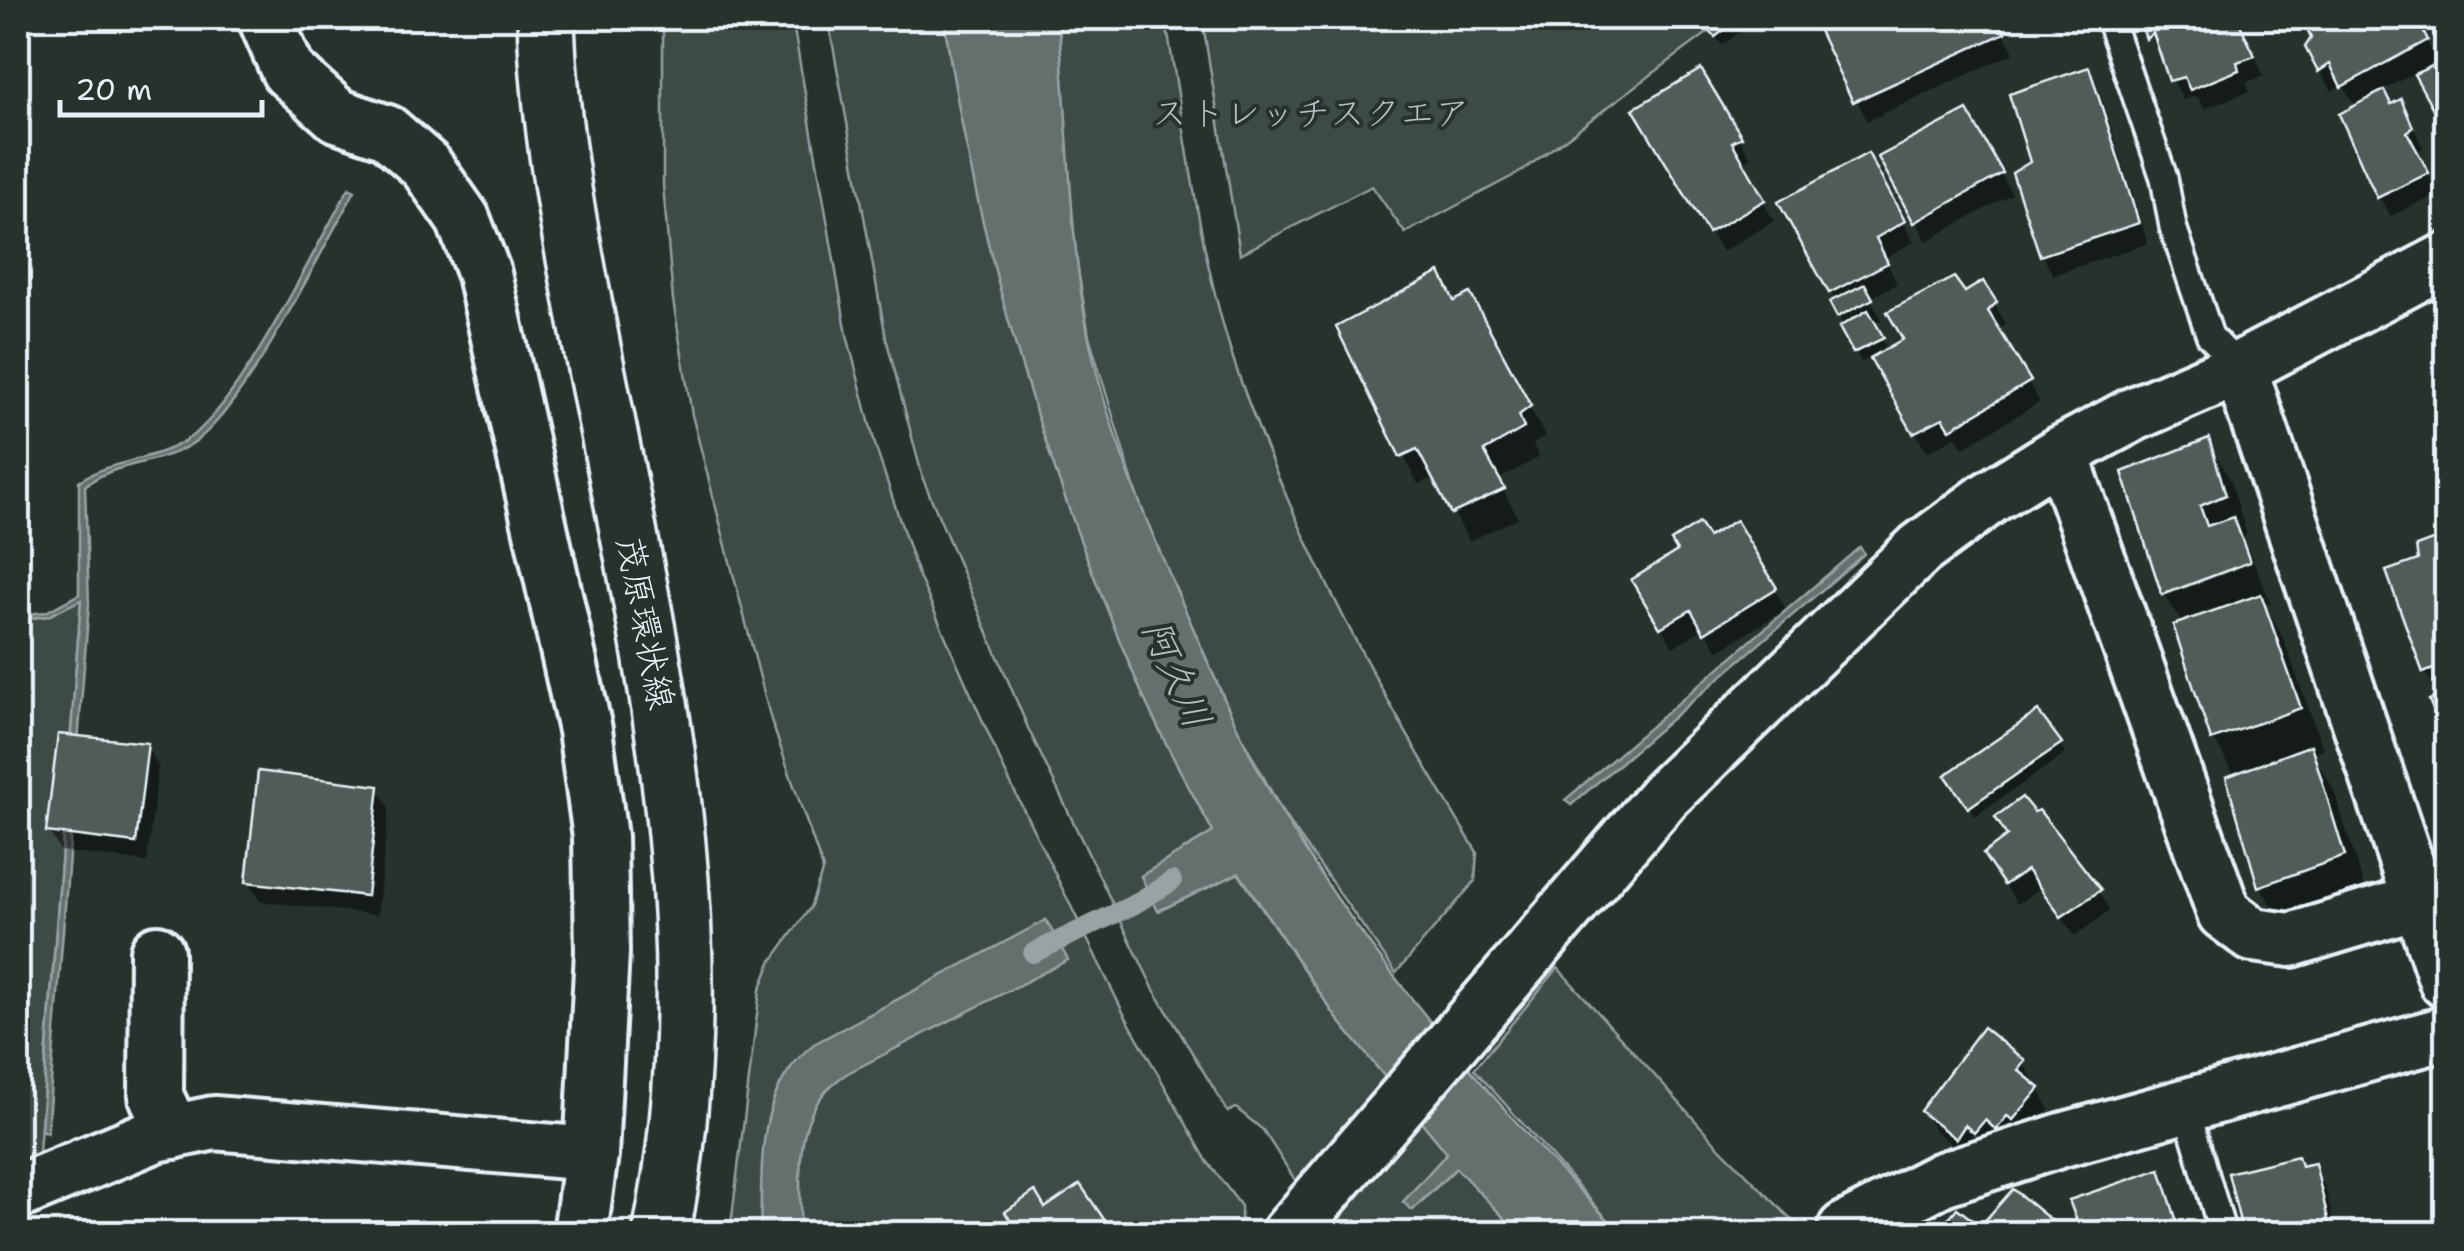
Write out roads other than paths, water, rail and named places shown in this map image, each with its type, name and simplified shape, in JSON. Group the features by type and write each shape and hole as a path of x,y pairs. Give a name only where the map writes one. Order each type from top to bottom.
{"main road":[{"name":"茂原環状線","path":"546,18 569,227 670,754 682,906 683,1054 661,1234"}],"street":[{"path":"265,18 288,71 337,115 386,132 426,166 463,219 484,274 585,730 600,837 602,952 591,1154 580,1234"},
{"path":"1297,1223 1664,796 1920,549 1989,498 2062,453 2134,414 2240,368 2446,260"},
{"path":"2240,368 2446,981"},
{"path":"2062,453 2224,912 2253,935 2292,940 2420,902"},
{"path":"157,952 156,1096 173,1132"},
{"path":"1844,1229 1942,1180 2062,1140 2446,1033"},
{"path":"18,1192 173,1132 214,1123 591,1154"}],"lane":[{"path":"2108,18 2164,178 2173,227 2210,336 2240,368"},
{"path":"2186,1108 2223,1234"}],"water":[{"name":"阿久川","path":"944,18 1058,18 1076,255 1096,369 1141,505 1230,712 1284,816 1397,980 1530,1138 1621,1233 1519,1233 1456,1168 1412,1210 1403,1202 1447,1153 1336,1017 1239,873 1158,911 1141,876 1213,832 1140,689 1046,443 996,275 958,104"},
{"path":"349,188 355,191 282,325 216,422 183,449 111,472 85,486 89,604 47,1133 41,1130 81,600 48,616 18,619 18,615 46,612 79,594 79,481 179,444 212,417 255,357"},
{"path":"1860,547 1864,554 1571,805 1565,800"},
{"path":"1046,920 1068,960 848,1073 829,1088 807,1123 801,1165 800,1233 760,1233 766,1130 771,1106 795,1063 814,1044"}],"waterway":[{"path":"1033,953 1133,905 1172,881"}],"park label":[{"name":"ストレッチスクエア","path":"1311,112"}]}
